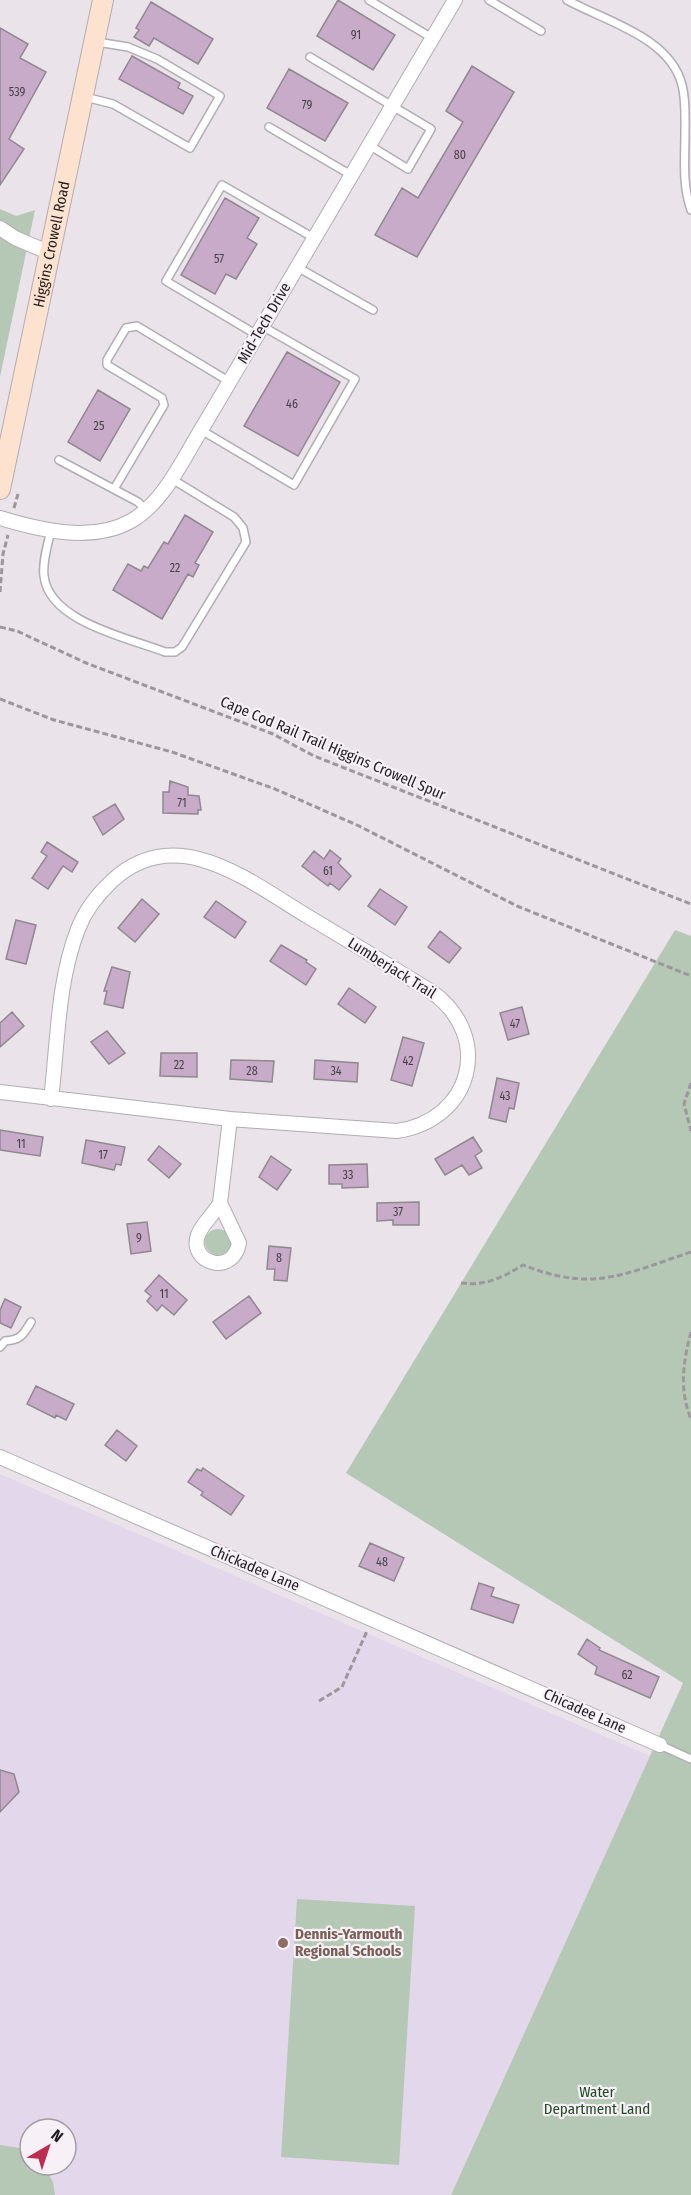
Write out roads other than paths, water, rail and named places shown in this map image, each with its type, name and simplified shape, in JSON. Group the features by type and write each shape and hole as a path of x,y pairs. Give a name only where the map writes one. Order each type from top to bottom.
{"main road":[{"name":"Higgins Crowell Road","path":"0,489 48,252 103,0"}],"street":[{"name":"Mid-Tech Drive","path":"0,518 51,530 82,532 106,530 132,521 171,479 455,0"},
{"path":"0,228 15,238 48,252"},
{"name":"Lumberjack Trail","path":"0,1092 51,1099 230,1119 382,1131 421,1126 448,1107 462,1086 469,1062 466,1037 454,1011 432,992 238,874 204,860 176,855 150,858 124,870 93,903 79,926 62,992 51,1099"},
{"name":"Lumberjack Trail","path":"0,1081 20,1094"},
{"path":"220,1203 230,1119"},
{"name":"Chickadee Lane","path":"0,1457 510,1678"},
{"name":"Chicadee Lane","path":"510,1678 660,1745"}],"lane":[{"path":"369,0 432,38"},
{"path":"489,0 541,31"},
{"path":"567,0 652,43 677,72 682,86 685,110 684,173 686,194 691,210"},
{"path":"82,97 113,104 190,148 220,96 157,59 128,47 94,42"},
{"path":"310,57 431,129 408,169 369,145"},
{"path":"269,127 351,175"},
{"path":"201,430 294,485 355,380 166,281 222,185 314,238"},
{"path":"297,267 373,310"},
{"path":"114,489 164,405 162,398 107,364 107,360 126,328 137,326 230,382"},
{"path":"59,460 145,508"},
{"path":"51,530 44,574 47,589 60,606 73,617 165,652 175,652 182,648 246,542 243,528 234,517 171,479"},
{"path":"0,1347 5,1341 22,1337 31,1322"},
{"path":"660,1745 691,1759"}],"place":[{"name":"Dennis-Yarmouth Regional Schools","path":"283,1943"}],"park label":[{"name":"Water Department Land","path":"597,2100"}]}
